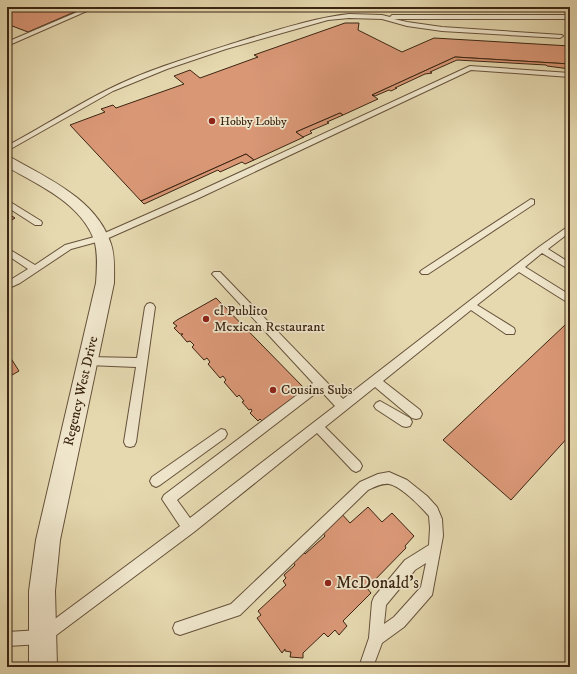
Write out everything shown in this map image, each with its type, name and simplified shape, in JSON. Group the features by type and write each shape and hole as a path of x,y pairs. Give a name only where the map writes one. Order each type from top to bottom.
{"street":[{"name":"Regency West Drive","path":"7,161 76,204 91,219 101,238 106,259 105,283 48,540 42,591 43,667"}],"lane":[{"path":"7,44 93,7"},
{"path":"7,150 55,120 111,90 165,68 303,24 328,18 349,16 382,17 528,25 560,36"},
{"path":"382,17 407,24 442,29 528,25 570,17"},
{"path":"7,286 36,269 68,247 101,238 210,190 470,68 570,75"},
{"path":"7,202 38,223"},
{"path":"425,272 531,202"},
{"path":"7,639 42,637 189,527 519,266 570,228"},
{"path":"542,249 570,267"},
{"path":"7,251 36,269"},
{"path":"519,266 570,300"},
{"path":"216,274 342,406"},
{"path":"470,305 510,331"},
{"path":"130,442 150,307"},
{"path":"88,360 142,363"},
{"path":"375,381 416,414"},
{"path":"189,527 168,498 320,384"},
{"path":"380,406 406,422"},
{"path":"317,426 356,466"},
{"path":"156,481 221,434"},
{"path":"180,628 235,610 364,486 378,478 394,478 407,487 435,513 437,531 435,549 427,590 399,622 376,638"},
{"path":"366,667 376,638 379,602 410,565 435,549"}],"building":[{"path":"7,7 86,7 28,32 7,24"},
{"path":"345,23 359,23 358,30 402,52 434,38 570,46 570,64 455,57 372,95 378,99 343,115 340,113 296,132 304,137 254,160 246,154 141,201 70,125 105,112 101,109 113,105 116,108 184,84 174,76 190,70 200,78 258,57 254,55"},
{"path":"455,57 570,64 570,69 546,65 457,60 391,91 389,90 375,96 372,95"},
{"path":"340,113 343,115 310,131 312,133 303,137 296,132"},
{"path":"246,154 254,160 245,164 242,162 220,172 218,170 144,204 141,201"},
{"path":"7,213 15,218 7,223"},
{"path":"216,298 305,389 262,421 260,419 258,421 250,413 252,411 251,409 249,410 242,402 244,401 239,395 237,397 224,382 226,380 223,376 220,378 208,364 210,362 207,358 204,360 192,347 194,345 190,341 187,342 181,335 183,334 180,334 174,328 177,326 173,323 177,320"},
{"path":"565,325 570,329 570,435 511,500 443,440"},
{"path":"7,352 19,371 7,378"},
{"name":"McDonald's","path":"368,507 382,522 392,513 414,536 405,546 406,548 367,588 371,593 343,621 347,626 339,635 335,630 328,637 324,633 303,653 303,658 290,657 291,652 285,651 285,649 282,653 257,618 261,615 258,611 286,585 283,581 286,578 284,575 295,565 290,558 300,548 305,554 325,536 320,529 340,512 350,523"}],"place":[{"name":"Hobby Lobby","path":"212,121"},
{"name":"el Publito Mexican Restaurant","path":"206,319"},
{"name":"Cousins Subs","path":"273,390"},
{"name":"McDonald's","path":"328,583"}]}
